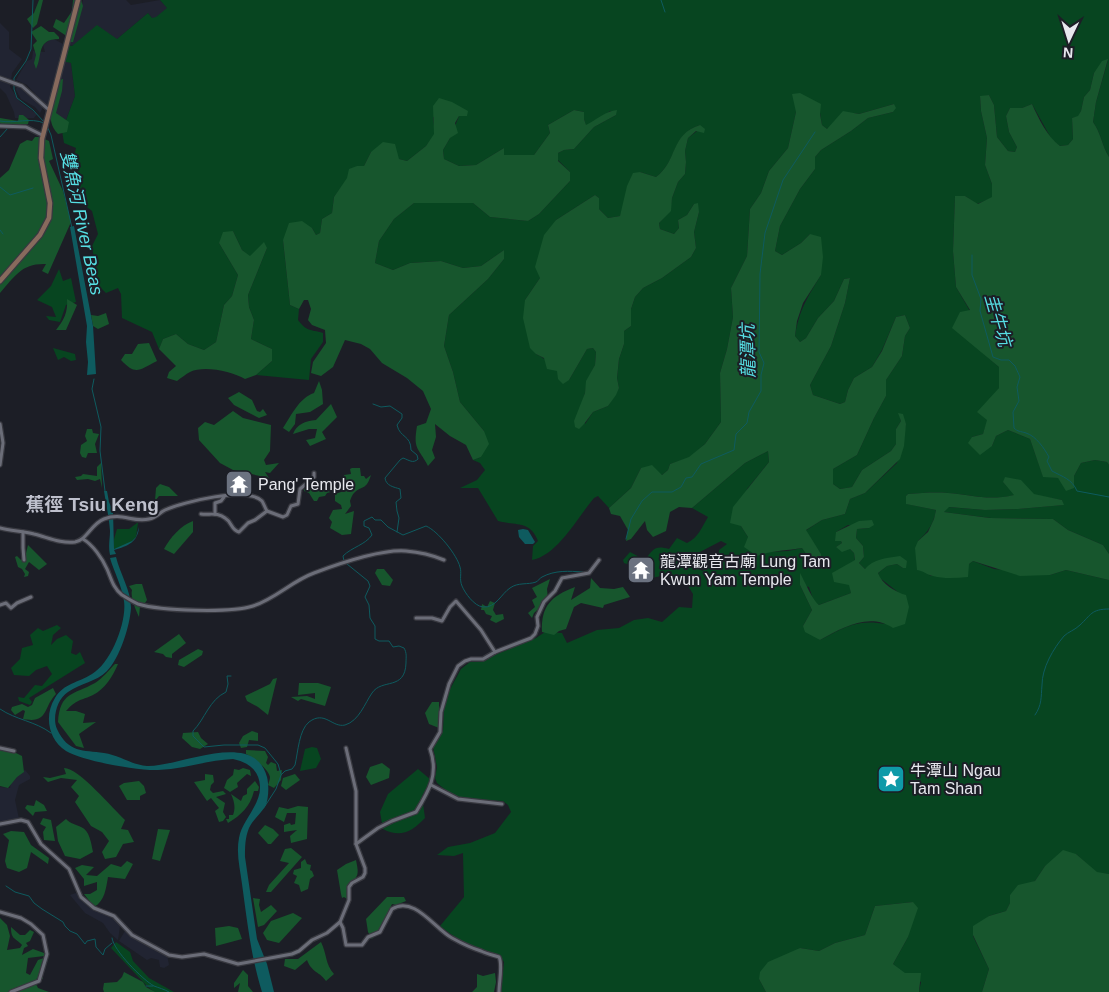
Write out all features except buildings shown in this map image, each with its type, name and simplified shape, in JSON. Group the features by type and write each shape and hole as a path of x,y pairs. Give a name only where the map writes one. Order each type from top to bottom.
{"main road":[{"path":"0,282 42,233 49,218 50,204 41,158 43,133 78,0"}],"street":[{"path":"0,78 17,83 49,110"},
{"path":"0,126 26,127 43,133"},
{"path":"0,424 3,443 0,465"},
{"path":"0,528 68,542 78,541 84,539 94,525 114,516 149,519 167,509 240,495 251,496 263,502 267,511 283,518 286,517 291,506 298,504 300,489 314,477 314,473"},
{"path":"215,514 215,503 221,501 224,497"},
{"path":"201,514 215,514 226,518 234,530 240,532 248,522 255,520 267,511"},
{"path":"23,532 24,560"},
{"path":"84,539 103,561 112,582 121,594 136,603 156,607 209,610 239,609 252,606 268,600 303,577 341,564 384,553 405,551 434,556 444,560"},
{"path":"356,844 385,824 416,812 431,785 434,764 430,749 440,732 441,712 449,684 458,666 471,659 483,659 535,634 538,626 537,617 544,602 555,591 562,578 589,573 599,560"},
{"path":"0,605 6,603 11,608 31,597"},
{"path":"416,618 432,618 442,621 456,601 481,630 495,652"},
{"path":"0,748 14,751"},
{"path":"0,824 21,820 28,822 41,844 69,869 81,897 94,908 114,916 132,935 164,952 182,957 204,954 235,964 296,953 309,942 327,934 340,922 349,900 349,887 363,877 365,873 356,844 356,791 346,748"},
{"path":"431,785 458,799 502,804"},
{"path":"340,922 346,945 359,946 364,944 368,937 380,932 392,909 402,905 413,908 432,920 440,930 451,938 474,949 499,957 502,964 499,972 499,992"},
{"path":"0,912 21,918 31,924 43,935 47,951 39,981 11,992"}],"shaded area":[{"path":"83,0 126,0 131,5 160,0 168,9 157,18 152,18 148,13 117,39 69,46"},
{"path":"0,23 9,32 9,49 22,59 12,73 10,87 20,102 37,114 34,118 15,118 6,94 0,88"},
{"path":"52,38 63,44 47,106 27,85 16,80 27,61 32,59 33,51 45,52 43,45"},
{"path":"65,61 71,63 75,96 66,120 51,116"},
{"path":"17,85 23,88 43,107 40,113 35,107 21,99 16,90"},
{"path":"25,770 30,779 19,785 15,800 19,819 0,823 0,787 10,788 12,778"},
{"path":"76,893 88,906 113,917 119,922 118,940 103,923 85,913 70,895"},
{"path":"125,931 167,955 169,965 164,968 160,967 159,960 151,958 147,960 119,941"}],"green space":[{"path":"39,0 43,0 37,24 33,28 27,19 34,13"},
{"path":"73,0 81,0 83,6 73,42 69,42 65,35 53,27 56,19 64,23 72,11"},
{"path":"160,0 1109,0 1109,157 1093,122 1096,102 1108,60 1094,73 1090,90 1084,97 1081,111 1078,117 1072,118 1073,139 1068,145 1060,146 1052,140 1032,104 1022,108 1010,108 1006,116 1009,132 1017,147 1015,152 1008,151 997,137 994,105 989,95 980,97 987,138 985,165 992,184 992,198 977,204 965,196 955,197 953,251 956,287 970,311 984,354 999,367 999,388 983,434 972,437 992,446 996,436 1008,430 1030,439 1043,476 1058,478 1074,488 1074,476 1081,463 1095,460 1107,462 1109,465 1109,554 1103,545 1068,530 1053,519 991,518 944,512 948,507 985,510 1063,505 1062,500 1034,495 1003,482 1015,495 989,498 948,493 908,494 906,496 907,504 936,510 930,527 918,541 924,571 931,576 973,561 994,569 1050,575 1066,570 1109,580 1109,874 1097,873 1076,854 1045,866 1035,881 1010,895 1010,903 1006,911 989,916 973,936 989,969 982,992 919,992 921,982 905,974 893,964 908,937 913,902 875,906 865,935 835,943 819,951 800,948 759,979 766,992 501,992 504,962 502,959 497,955 466,944 440,926 464,897 463,853 454,856 437,855 448,847 470,843 495,833 511,812 508,805 503,801 459,798 437,783 435,778 437,767 433,747 443,730 444,709 449,691 461,669 470,662 485,661 545,632 562,633 567,643 597,630 619,628 634,620 648,618 662,622 679,607 692,608 693,594 684,579 661,576 647,579 644,574 643,564 630,565 624,563 623,560 630,552 645,560 657,548 669,549 677,538 687,543 691,541 708,517 692,508 745,463 768,451 769,462 747,489 741,526 748,537 767,552 802,548 815,566 821,554 805,531 822,520 845,514 850,499 865,493 897,463 906,424 899,413 901,421 896,429 896,444 891,451 862,470 852,487 840,489 833,484 833,469 857,455 886,396 886,380 902,356 905,336 910,328 905,315 896,317 882,350 872,367 854,378 845,402 840,404 813,395 810,385 831,346 845,303 850,278 844,279 834,301 818,318 806,338 800,342 795,336 799,318 808,297 821,275 810,234 801,243 782,255 775,251 780,226 800,189 815,169 815,157 821,150 868,118 893,112 894,104 859,114 853,113 827,129 822,125 820,113 796,112 788,148 769,171 761,193 750,209 747,256 731,288 733,317 720,373 721,422 705,444 689,458 670,464 668,470 662,475 641,468 631,488 609,508 598,496 594,498 559,543 541,557 532,560 533,546 538,541 531,530 522,525 498,521 478,488 460,488 477,480 485,470 480,463 473,460 481,457 484,431 460,402 453,372 444,346 449,315 488,279 504,259 504,250 481,266 463,268 441,261 410,263 393,270 375,263 379,241 394,219 414,203 473,203 490,217 528,221 539,214 570,181 570,172 558,160 558,153 574,149 594,127 616,115 610,111 586,126 584,112 574,110 548,125 550,133 534,155 504,155 504,148 476,165 459,166 444,159 443,150 459,116 433,117 435,134 426,146 407,161 371,152 364,166 357,166 334,197 332,213 322,219 320,233 316,235 312,228 283,240 290,305 299,309 298,320 304,327 323,333 323,342 311,359 309,380 256,375 272,361 272,349 251,339 254,320 249,307 248,295 267,248 250,257 242,250 233,231 219,243 238,275 232,296 224,305 216,342 204,350 188,344 176,334 163,339 159,349 152,332 122,318 121,294 118,288 106,293 98,285 92,246 98,234 92,211 78,200 72,165 76,148 64,143 62,131 75,96 71,63 62,61 67,45 72,46 97,25 117,39 148,13 152,18 156,17 167,8","holes":["700,125 697,131 688,138 685,151 685,174 678,182 672,198 670,211 659,223 660,229 674,234 679,228 678,220 687,215 694,204 699,212 694,232 696,248 691,257 662,278 643,288 635,297 631,309 631,326 624,331 624,344 619,359 617,378 619,388 608,406 593,412 585,424 581,406 587,381 595,365 596,352 593,348 587,349 569,380 545,359 536,354 525,300 540,278 556,220 595,195 599,198 599,209 608,218 620,216 640,172 656,177 663,171 684,135","848,525 869,528 857,529 856,538 863,546 864,557 859,563 865,569 907,561 903,568 897,564 887,566 878,573 880,578 899,593 887,624 859,623 820,640 803,626 812,610 800,585 809,587 814,602 819,605 851,593 847,565 855,561 854,553 850,549 836,547 842,543 836,532","721,541 727,544 719,550 718,561 702,571 695,558 698,553"]},
{"path":"41,26 49,32 54,32 59,39 52,40 43,45 36,69 34,63 36,55 33,45 37,41 31,32"},
{"path":"1108,59 1096,102 1093,122 1109,157 1109,465 1107,462 1095,460 1081,463 1074,476 1074,488 1066,491 1058,478 1043,477 1030,439 1008,430 996,436 992,446 980,455 968,443 972,437 983,434 987,420 977,412 999,388 999,367 952,328 960,312 970,310 956,287 953,251 955,196 965,196 978,204 992,197 992,184 985,165 987,138 980,96 989,95 994,105 997,137 1008,151 1015,152 1017,147 1009,132 1006,116 1010,108 1022,108 1032,104 1051,137 1060,146 1068,145 1073,139 1072,118 1078,116 1081,111 1084,97 1090,90 1094,73 1102,61"},
{"path":"63,79 56,113 69,122 67,132 58,134 51,122 51,108 59,80"},
{"path":"800,93 821,104 822,125 827,129 843,111 859,114 894,104 896,108 893,112 868,118 821,150 815,157 815,169 800,189 780,226 775,251 782,255 801,243 810,234 821,237 823,257 821,275 803,303 797,321 795,336 800,342 806,338 818,318 834,301 844,279 850,278 845,303 831,346 810,385 813,395 840,404 845,402 854,378 872,367 882,351 896,317 905,315 910,328 905,336 902,356 886,380 886,396 857,455 833,469 833,484 840,489 852,487 862,470 891,451 896,444 896,429 901,421 898,413 903,414 906,424 904,446 900,459 865,493 850,499 845,514 822,520 806,530 821,554 821,567 815,567 802,548 757,556 744,547 748,537 741,526 730,523 733,507 769,462 768,451 745,463 692,508 679,507 670,512 666,531 653,537 647,530 645,521 631,539 626,541 628,530 620,516 611,514 609,508 631,488 641,468 652,465 662,475 668,470 670,464 689,457 705,444 721,422 720,373 733,317 731,288 747,256 750,209 761,193 769,171 788,148 796,112 792,94"},
{"path":"439,98 452,102 468,111 467,116 459,116 455,123 458,133 450,138 443,150 444,159 459,166 476,165 504,148 504,155 534,155 550,133 548,125 574,110 584,112 586,125 605,114 617,110 616,115 594,127 574,149 558,153 558,161 570,172 570,181 539,214 528,221 490,217 473,203 414,203 394,219 379,241 375,263 393,270 410,263 441,261 463,268 481,266 504,250 504,259 488,279 449,315 444,346 453,372 460,402 484,431 489,444 481,457 473,460 466,445 450,436 435,424 436,437 432,450 435,458 428,466 417,448 416,434 417,426 426,423 431,409 423,391 407,378 382,363 370,349 361,344 345,340 333,367 321,376 311,373 313,362 326,343 325,330 312,325 308,320 311,309 308,300 304,300 299,309 290,305 283,240 289,223 302,221 312,228 316,235 320,233 322,219 332,213 334,197 347,178 349,169 364,166 371,152 383,142 395,144 399,159 407,161 426,146 434,134 433,106"},
{"path":"19,115 23,115 29,120 28,124 13,125 7,128 8,124 5,127 0,123 0,118 18,121"},
{"path":"700,125 705,129 704,133 696,131 688,138 685,151 685,174 678,182 672,198 671,211 659,223 660,229 674,234 679,228 678,220 687,215 694,204 698,203 699,212 694,232 696,248 691,257 662,278 643,288 635,297 631,309 631,326 624,331 624,344 619,359 617,378 619,388 608,406 593,412 579,429 575,427 574,421 585,393 586,381 595,365 596,352 593,348 587,349 569,380 563,384 558,379 557,371 547,369 544,358 530,348 523,318 525,300 540,278 535,267 544,235 556,220 595,195 599,198 599,209 608,218 620,216 627,186 633,173 640,172 656,177 663,171 684,135 690,129"},
{"path":"35,137 49,141 53,159 49,161 63,191 71,222 48,274 42,271 46,264 25,268 0,293 0,178 9,170 20,144 27,140 32,141"},
{"path":"233,231 242,250 250,256 264,242 267,248 248,295 249,307 254,320 251,339 272,349 272,361 256,375 245,379 211,369 190,372 177,381 167,378 169,372 176,366 159,349 163,339 176,334 188,344 204,350 216,342 224,305 232,296 238,275 219,243 223,232"},
{"path":"59,269 63,281 71,278 76,302 66,305 60,322 49,320 46,316 56,317 52,307 37,300 51,286"},
{"path":"67,299 77,305 66,330 56,330 65,316"},
{"path":"106,313 109,324 98,329 93,326 91,315 98,316"},
{"path":"149,343 157,361 142,369 134,370 121,360 125,354 132,354 138,344"},
{"path":"53,348 75,354 76,360 71,361 64,357 58,360"},
{"path":"319,381 323,404 310,412 296,414 295,424 289,432 283,428 300,403 314,393"},
{"path":"239,392 252,400 257,411 260,412 263,409 267,415 259,418 234,405 228,398"},
{"path":"331,404 337,417 322,432 326,439 310,446 306,440 315,438 317,429 309,429 293,434 302,424 316,420"},
{"path":"233,411 243,418 271,425 270,451 264,460 266,465 279,463 270,473 265,472 269,478 233,470 220,463 199,440 198,428 205,422 214,425"},
{"path":"87,429 92,429 93,433 99,434 95,444 97,453 88,453 86,458 82,457 80,453 81,445 87,441 85,436"},
{"path":"101,463 102,488 100,479 95,481 88,479 77,480 75,477 83,474 97,476 97,467"},
{"path":"360,468 361,476 364,476 366,479 371,475 366,486 353,494 350,501 351,506 345,514 354,511 351,534 342,535 330,528 332,522 329,518 333,510 342,509 341,505 335,501 335,494 347,490 345,488 327,493 325,496 319,497 317,501 314,501 304,489 316,488 320,491 347,482 344,475 351,474 350,469"},
{"path":"1005,477 1021,480 1034,494 1062,500 1064,505 985,510 949,507 944,512 990,518 1053,519 1068,530 1103,545 1109,554 1109,580 1066,570 1050,575 1020,576 973,561 969,564 968,577 941,578 917,570 915,548 918,541 928,532 936,510 906,504 906,496 908,494 948,493 988,498 1014,495 1003,482"},
{"path":"160,484 169,487 178,496 159,496 155,501 156,488"},
{"path":"872,520 874,525 869,528 857,529 856,538 863,546 864,557 859,563 865,569 872,563 885,558 900,556 907,561 906,568 897,564 887,566 878,573 889,587 906,595 909,607 905,624 893,628 875,621 865,622 846,627 820,640 805,632 803,626 812,610 800,585 800,573 819,605 851,593 849,585 834,582 832,573 855,560 854,553 850,549 842,552 836,547 842,543 841,541 835,541 836,532 859,521"},
{"path":"193,521 193,532 174,554 164,549 176,532"},
{"path":"137,523 136,537 129,544 114,549 117,529 129,529"},
{"path":"28,545 47,564 39,570 29,562 25,569 29,572 28,576 24,577 25,574 18,567 15,557 17,556 21,560 26,553"},
{"path":"377,569 384,569 393,580 390,586 382,585 375,573"},
{"path":"591,578 600,588 614,589 623,587 630,597 604,605 603,608 581,603 574,607 566,629 554,635 542,632 543,615 549,603 560,594 575,587 571,600 590,588"},
{"path":"550,579 547,589 548,600 534,613 532,618 528,613 535,607 532,600 537,597 532,588"},
{"path":"142,584 147,600 140,606 139,617 133,600 132,590 129,586"},
{"path":"490,601 495,603 493,610 496,615 503,614 504,619 496,623 490,620 492,616 481,610 482,604 487,607"},
{"path":"57,625 61,628 53,635 51,645 57,639 66,635 73,641 71,653 76,655 80,652 85,663 29,698 32,702 30,705 19,701 18,697 24,698 35,685 42,686 52,674 47,666 36,670 29,676 14,675 11,668 20,659 22,648 33,645 30,635 38,628 43,631"},
{"path":"179,634 186,643 172,654 172,658 154,652"},
{"path":"198,649 203,651 202,655 184,667 178,665 179,660"},
{"path":"115,664 118,664 114,673 101,689 93,695 76,702 66,711 76,711 85,714 83,723 96,722 79,734 84,748 76,746 58,722 62,705 69,696 98,681"},
{"path":"277,678 268,715 247,701 245,696 270,684 273,679"},
{"path":"299,683 318,683 331,687 325,706 301,699 298,701 291,697 307,696 315,699 315,693 298,695"},
{"path":"53,688 56,694 41,717 31,720 23,719 25,711 23,710 15,715 11,710 12,707 22,704 28,707 32,705 35,698"},
{"path":"432,702 439,702 439,728 429,724 425,713"},
{"path":"252,731 258,733 258,741 249,740 247,747 241,748 239,743 243,736"},
{"path":"198,732 201,738 208,744 200,749 192,747 182,738 183,733"},
{"path":"0,748 10,750 22,756 24,772 8,788 0,786"},
{"path":"317,748 321,759 316,768 300,771 305,749"},
{"path":"246,750 265,751 268,757 266,763 268,765 271,762 276,764 277,771 282,770 281,780 274,788 268,785 270,777 267,771 246,754"},
{"path":"382,763 390,769 389,778 371,785 366,777 370,767"},
{"path":"64,768 87,782 125,820 121,829 128,830 134,842 123,844 116,857 105,859 102,852 109,841 102,832 91,826 75,802 79,796 71,787 77,780 61,778 48,782 43,777 50,778 66,774"},
{"path":"243,768 250,770 251,776 247,774 237,783 238,787 230,792 224,788 227,780 233,775 234,769 239,770"},
{"path":"418,769 431,780 422,796 425,818 406,832 395,833 383,829 380,812 388,794"},
{"path":"205,774 213,775 214,782 210,790 213,793 223,791 226,794 216,797 225,803 223,812 226,817 223,821 219,822 215,811 219,808 211,798 207,801 194,782 205,780"},
{"path":"295,774 300,780 286,790 281,786 283,778"},
{"path":"139,781 144,786 146,793 140,796 140,800 127,800 119,786 124,783"},
{"path":"255,781 259,787 258,791 254,791 250,802 244,810 228,823 226,819 229,819 229,815 233,815 234,809 231,794 241,801 243,796 247,794 247,789"},
{"path":"36,800 44,805 47,811 35,812 33,816 25,808 27,805 34,806"},
{"path":"298,806 308,807 307,839 291,843 290,836 297,830 284,832 284,825 295,824 296,813 287,813 284,822 275,817 279,807 288,809"},
{"path":"43,818 51,820 55,841 44,840 43,832 46,827 40,824"},
{"path":"66,819 86,831 90,838 93,852 80,859 65,856 58,841 56,827"},
{"path":"265,825 279,835 271,844 268,844 258,833"},
{"path":"158,829 170,830 160,861 152,859"},
{"path":"11,831 24,832 31,845 49,858 48,864 31,852 27,868 19,872 7,868 5,861 9,840 3,834"},
{"path":"291,848 302,857 271,892 266,892 269,885 289,863 280,861 285,849"},
{"path":"1063,850 1076,854 1097,872 1109,874 1109,992 982,992 989,969 973,935 973,926 989,916 1006,911 1010,903 1010,895 1018,885 1035,881 1045,866"},
{"path":"305,859 307,864 311,865 310,870 314,876 310,879 308,889 301,892 299,885 294,883 297,876 293,874 294,870 301,868 301,862"},
{"path":"356,860 357,875 348,886 347,899 342,898 337,870"},
{"path":"127,861 133,864 125,879 108,877 103,898 94,907 84,894 90,894 97,890 97,882 84,886 84,879 75,868 82,865 94,867 86,875 97,876 111,864 121,867"},
{"path":"387,897 404,897 406,901 396,905 392,904 381,928 372,939 368,932 366,919"},
{"path":"253,898 260,899 261,912 271,905 277,911 264,925 258,927"},
{"path":"913,902 918,908 908,937 893,964 905,973 921,973 919,992 766,992 759,979 760,972 768,962 800,948 819,951 835,943 865,935 875,906"},
{"path":"293,913 302,918 279,943 267,940 263,933 271,921"},
{"path":"0,918 7,925 10,936 7,950 20,948 22,945 13,936 11,927 20,935 25,935 30,930 34,932 30,941 26,943 28,946 24,948 22,955 33,949 44,953 44,956 28,958 26,973 30,975 38,960 44,958 41,965 43,979 37,978 36,984 38,988 49,992 0,992"},
{"path":"229,926 238,928 242,939 216,946 215,928"},
{"path":"116,942 130,952 133,961 149,978 174,992 154,992 147,986 150,986 146,985 111,948"},
{"path":"321,942 329,966 334,974 326,981 313,970 307,960 295,970 284,966 285,959 298,959"},
{"path":"243,970 248,975 248,986 253,992 238,992 240,983 234,988 234,983"},
{"path":"124,972 143,982 146,987 155,992 104,992 104,983 117,982"},
{"path":"495,973 494,992 472,992 477,987 477,974 483,976"}],"water":[{"path":"74,226 93,326 96,374 87,375 87,326 70,227"},
{"path":"104,491 107,491 113,511 114,549 132,541 136,537 139,527 137,536 131,543 114,550 116,554 110,555 110,526"},
{"path":"518,530 528,530 535,542 533,544 525,544 519,537"},
{"path":"116,557 131,601 124,641 112,665 103,675 64,695 56,709 55,720 57,729 66,742 77,749 110,754 147,766 232,752 247,755 259,762 267,777 268,796 265,807 249,828 245,846 245,857 257,939 267,964 274,992 262,992 258,979 238,855 241,831 260,793 259,780 255,771 243,762 233,759 158,770 111,765 66,751 52,734 49,719 55,698 67,686 99,669 111,652 120,630 123,620 124,601 122,590 110,558"}],"waterway":[{"path":"33,0 31,49 26,61 14,78 14,89 17,98 33,110 44,122"},
{"path":"661,0 665,12"},
{"name":"雙魚河 River Beas","path":"0,121 39,121 44,123"},
{"name":"雙魚河 River Beas","path":"47,126 51,135 72,228"},
{"path":"0,137 8,128"},
{"name":"龍潭坑","path":"626,539 631,519 642,501 652,492 672,492 681,487 686,478 692,477 701,464 734,450 736,434 747,423 749,412 761,391 761,375 764,363 759,352 760,274 765,233 783,180 815,132"},
{"path":"0,187 10,195 33,188"},
{"path":"0,230 3,234"},
{"name":"圭牛坑","path":"972,255 972,275 981,299 980,311 993,357 1009,360 1015,366 1020,377 1017,387 1019,401 1013,412 1014,428 1030,435 1036,440 1049,457 1047,461 1052,471 1070,481 1077,491 1109,497"},
{"name":"雙魚河 River Beas","path":"94,379 92,389 101,427 100,451 105,491"},
{"path":"373,404 381,407 390,406 402,414 402,418 397,425 398,429 407,439 411,445 411,450 417,455 418,459 413,461 403,458 385,478 393,487 400,489 401,498 396,502 399,518 397,532"},
{"path":"344,561 343,556 372,535 369,528 364,526 364,521 372,517 375,520 381,520 388,527 403,535 426,526 436,533 458,562 461,569 461,583 465,592 473,602 483,607 491,605 513,586 536,582 542,577 557,572 583,572"},
{"path":"265,806 276,789 281,775 285,771 292,769 295,765 301,736 309,722 324,718 340,725 350,723 358,716 376,689 397,681 405,672 406,652 404,648 399,646 393,647 389,641 375,639 375,626 370,618 369,605 365,597 370,586 368,581 347,564"},
{"path":"1035,715 1040,704 1044,672 1056,647 1064,636 1078,627 1092,613 1098,610 1109,609"},
{"path":"231,676 227,676 226,692 220,695 211,705 193,731 193,736 204,747 258,745 265,748 278,764 281,774"},
{"path":"0,709 51,733"},
{"path":"6,886 15,892 29,896 34,903 63,922 85,944 87,941 95,939 96,947 103,955 105,949 112,943"},
{"path":"112,938 117,950 136,971 149,983 169,992"},
{"path":"146,986 153,986"}],"place":[{"name":"Pang' Temple","path":"239,484"},
{"name":"龍潭觀音古廟 Lung Tam Kwun Yam Temple","path":"641,570"},
{"name":"牛潭山 Ngau Tam Shan","path":"891,779"}],"district":[{"name":"蕉徑 Tsiu Keng","path":"92,504"}]}
